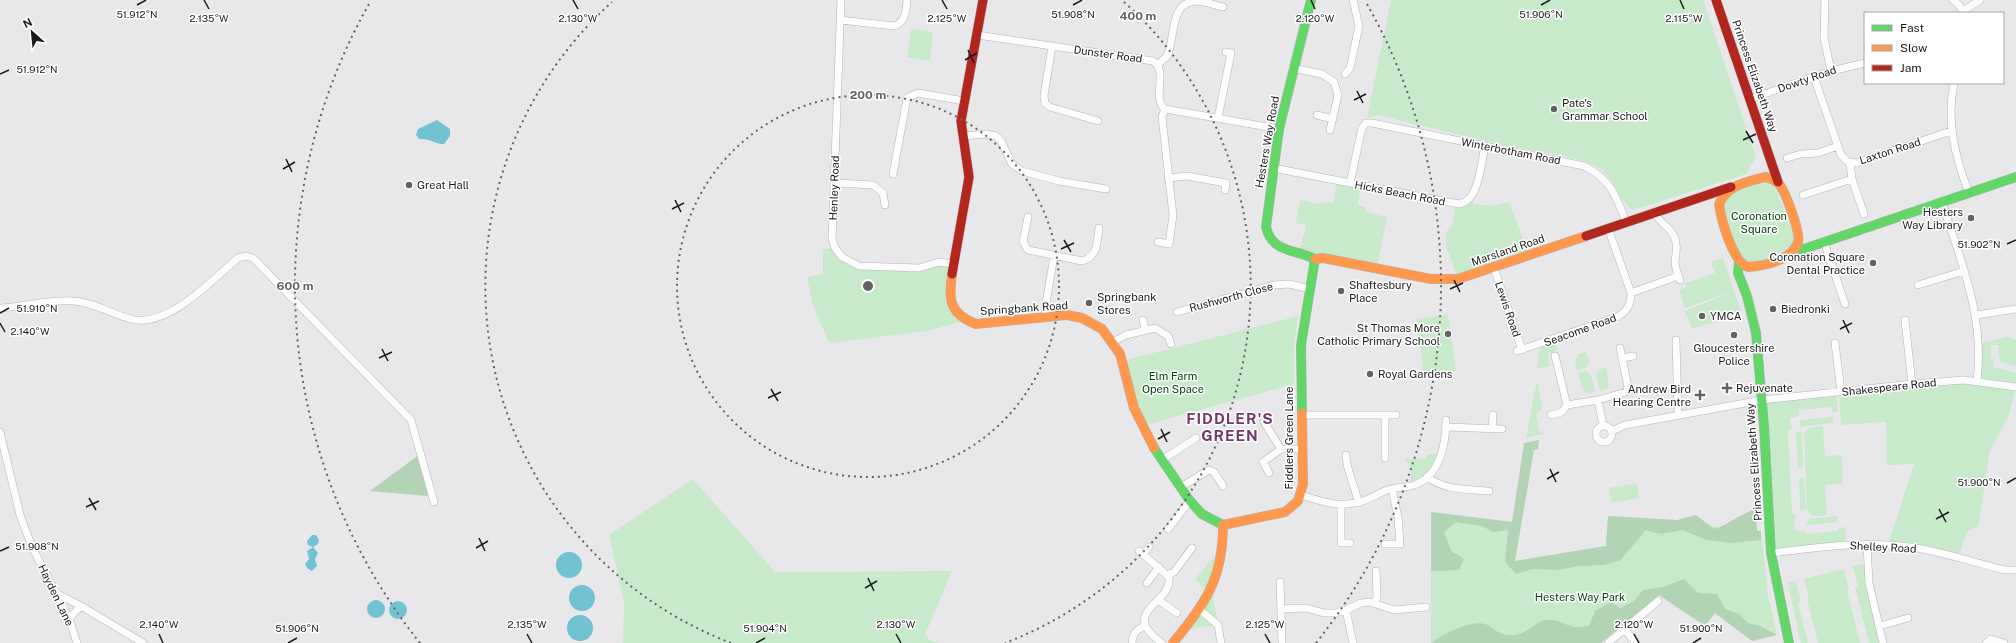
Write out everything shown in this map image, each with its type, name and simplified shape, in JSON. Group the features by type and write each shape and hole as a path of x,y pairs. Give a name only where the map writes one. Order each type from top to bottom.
{"street":[{"name":"Henley Road","path":"841,0 832,239 837,251 847,261 859,266 919,268 939,262 954,264"},
{"path":"840,20 894,26 900,23 904,18 907,0"},
{"name":"Springbank Road","path":"983,0 961,121 969,177 950,289 950,300 957,313 966,320 980,324 1067,316 1082,318 1102,329 1113,342 1120,354 1137,417 1162,460 1190,501 1202,514 1223,525"},
{"name":"Hesters Way Road","path":"1311,0 1279,129 1266,227 1268,236 1278,247 1308,255 1315,259"},
{"path":"1345,74 1350,68 1359,26 1353,0"},
{"name":"Princess Elizabeth Way","path":"1716,0 1772,160 1778,182"},
{"path":"1825,0 1824,38 1831,71"},
{"path":"1953,0 1964,12 1980,0"},
{"path":"1158,64 1167,57 1176,16 1181,8 1189,3 1198,1 1223,7"},
{"name":"Dunster Road","path":"977,34 1151,60 1158,64 1160,103 1164,109 1162,117 1173,215 1168,244 1158,242"},
{"path":"1052,46 1044,96 1045,103 1050,107 1098,121"},
{"path":"1218,118 1231,53 1226,52"},
{"name":"Dowty Road","path":"1750,99 1831,71 1864,63"},
{"path":"1293,68 1322,74 1334,82 1338,95 1330,130"},
{"name":"Laxton Road","path":"1814,77 1842,157 1850,163 1857,163 1951,131"},
{"path":"1954,84 1950,108 1951,131 1955,152 1968,193"},
{"path":"894,174 907,98 918,93 964,101"},
{"path":"1164,109 1279,129"},
{"path":"1317,116 1333,119"},
{"name":"Winterbotham Road","path":"1350,183 1360,135 1362,128 1366,123 1584,166 1597,173 1604,179 1615,194 1626,222"},
{"path":"962,136 986,134 993,135 1001,141 1010,161 1018,169 1059,181 1106,189"},
{"name":"Hicks Beach Road","path":"1273,168 1462,204 1470,199 1475,193 1485,146"},
{"path":"1787,158 1801,154 1818,153 1838,146"},
{"path":"1765,177 1772,160"},
{"path":"1850,163 1852,179 1864,214"},
{"path":"1168,178 1187,176 1226,183 1225,190"},
{"path":"1742,280 1748,272 1792,253 2016,176"},
{"path":"1719,207 1721,198 1731,187 1765,177 1772,178 1778,182 1799,237 1803,242 1820,243"},
{"path":"1803,195 1852,179"},
{"path":"835,183 876,186 883,192 885,205"},
{"name":"Marsland Road","path":"1315,259 1322,258 1444,280 1463,278 1731,187"},
{"path":"1703,196 1710,199 1719,207 1739,261 1743,266 1756,268"},
{"path":"1942,202 1976,315 1980,348 1977,381"},
{"path":"1608,228 1630,293 1679,278 1675,262 1677,247 1674,237 1665,225 1657,220 1654,212"},
{"path":"1028,217 1023,242 1026,249 1032,252 1082,261 1095,254 1099,228"},
{"path":"1792,253 1799,237"},
{"path":"1820,243 1845,304"},
{"path":"0,308 72,301 85,302 129,319 147,320 169,313 180,306 238,258 246,256 253,258 411,420 434,502"},
{"path":"1046,317 1054,256"},
{"name":"Fiddlers Green Lane","path":"1223,525 1285,512 1294,506 1301,495 1303,484 1303,449 1301,345 1315,259"},
{"name":"Princess Elizabeth Way","path":"1739,261 1738,273 1742,280 1752,311 1756,333 1762,400 1771,553 1789,643"},
{"name":"Lewis Road","path":"1494,268 1520,350"},
{"path":"1918,286 1964,271"},
{"name":"Rushworth Close","path":"1177,312 1274,285 1289,284 1310,289"},
{"name":"Seacome Road","path":"1520,350 1617,317 1627,309 1630,301 1630,293"},
{"path":"1976,315 2016,309"},
{"path":"1143,320 1145,330"},
{"path":"1905,320 1912,384"},
{"path":"1113,342 1126,335 1155,328 1168,336 1170,344"},
{"path":"1676,340 1678,414"},
{"path":"1835,343 1840,392"},
{"path":"1551,415 1562,412 1567,405 1623,394 1628,390 1620,348"},
{"path":"1555,356 1567,405"},
{"path":"1623,358 1633,356"},
{"name":"Shakespeare Road","path":"1612,431 1625,425 1678,414 1762,400 1964,380 2016,387"},
{"path":"1598,400 1603,425"},
{"path":"1302,415 1396,415"},
{"path":"1385,416 1385,458"},
{"path":"1492,429 1493,416"},
{"path":"1264,422 1281,449"},
{"path":"1301,495 1341,505 1358,503 1392,489 1415,485 1427,477 1436,466 1441,454 1446,423 1502,429"},
{"path":"1603,425 1608,426 1612,431 1612,436 1605,442 1600,441 1596,433 1599,427 1603,425"},
{"name":"Hayden Lane","path":"0,432 23,522 32,547 69,618 77,643"},
{"path":"1162,460 1196,438"},
{"path":"1269,473 1264,462 1281,449 1303,449"},
{"path":"1346,455 1348,471 1356,491 1358,503"},
{"path":"1181,488 1209,470 1214,472 1222,486"},
{"path":"1427,477 1445,487 1489,491"},
{"path":"1385,544 1400,544 1398,517 1392,489"},
{"path":"1168,529 1190,501"},
{"path":"1341,505 1341,543 1350,543"},
{"path":"1173,643 1199,609 1212,588 1220,564 1223,525"},
{"name":"Shelley Road","path":"1771,553 1843,544 1867,544 1918,548 2005,570 2016,570"},
{"path":"1867,544 1869,584 1883,643"},
{"path":"1149,547 1141,552 1167,575 1168,585 1146,615 1145,626 1148,632 1162,643"},
{"path":"1167,575 1174,572 1192,548"},
{"path":"1146,583 1159,567"},
{"path":"1374,602 1377,597 1376,572"},
{"path":"1280,582 1282,643"},
{"path":"56,593 143,643"},
{"path":"1158,600 1177,613"},
{"path":"1609,642 1658,601"},
{"path":"1281,609 1306,608 1329,614 1346,610 1361,603 1374,602 1384,608 1394,610 1426,607"},
{"path":"69,618 81,606"},
{"path":"1199,609 1218,625 1222,643"},
{"path":"1346,610 1353,643"},
{"path":"1879,626 1908,618"},
{"path":"1132,643 1133,634 1145,626"},
{"path":"1624,629 1636,643"},
{"path":"1986,643 1991,639 2004,643"}],"green space":[{"name":"Pate's Grammar School","path":"1391,0 1703,0 1756,157 1746,174 1633,210 1623,200 1603,171 1590,164 1571,158 1486,141 1378,115 1367,118"},
{"path":"911,29 933,32 930,61 907,57"},
{"path":"1337,180 1361,185 1358,205 1365,207 1368,213 1387,217 1377,268 1299,253 1306,225 1296,223 1300,200 1319,204 1324,202 1333,203"},
{"name":"Coronation Square","path":"1765,181 1773,183 1795,236 1790,249 1766,260 1753,263 1747,262 1742,260 1722,208 1730,194"},
{"path":"1470,200 1474,204 1493,206 1509,202 1529,255 1458,279 1446,246 1446,232 1452,225 1456,204"},
{"path":"835,248 850,263 919,268 930,264 953,264 950,289 966,320 928,331 829,343 812,303 807,277 823,274 823,249"},
{"path":"1723,258 1734,291 1685,308 1679,290 1686,287 1685,283 1715,273 1711,262"},
{"path":"1734,291 1741,310 1719,321 1692,329 1685,311"},
{"path":"1448,314 1456,371 1424,376 1416,319"},
{"name":"Elm Farm Open Space","path":"1298,316 1294,348 1294,384 1142,426 1122,361"},
{"path":"2008,337 2016,340 2016,366 2000,362 1998,345 1991,345 1991,359 1994,360 1993,367 2016,373 2016,385 2009,415 1990,451 1978,527 1969,530 1964,540 1959,558 1888,545 1914,464 1887,465 1886,422 1841,425 1839,392 1977,381 1979,343"},
{"path":"1555,342 1557,350 1548,354 1550,366 1537,369 1540,347"},
{"path":"1586,352 1589,362 1585,368 1577,370 1575,361 1579,354"},
{"path":"1606,367 1609,385 1607,389 1600,391 1596,374 1600,369"},
{"path":"1586,371 1591,375 1595,392 1588,393 1582,389 1578,373"},
{"path":"1537,380 1542,409 1536,414 1539,431 1544,434 1526,438"},
{"path":"1836,392 1838,412 1832,413 1832,407 1799,410 1799,416 1790,418 1791,430 1788,430 1792,514 1795,514 1794,529 1798,531 1805,531 1806,534 1838,531 1838,528 1845,527 1846,544 1771,553 1762,400"},
{"path":"1833,417 1833,423 1800,427 1800,420"},
{"path":"1823,426 1825,456 1842,455 1843,484 1825,485 1827,515 1813,516 1807,509 1804,433 1809,428"},
{"path":"1796,431 1802,433 1803,468 1798,468"},
{"path":"1539,440 1538,449 1534,450 1515,561 1606,546 1608,516 1677,520 1696,515 1714,529 1756,509 1757,531 1761,531 1761,540 1731,543 1706,540 1683,530 1661,534 1645,530 1621,560 1604,565 1578,566 1559,570 1533,569 1516,574 1505,562 1508,530 1493,532 1482,526 1456,522 1444,532 1451,551 1464,559 1459,570 1431,571 1431,512 1512,522 1524,443"},
{"path":"1441,453 1433,470 1411,486 1411,467 1404,459 1426,458 1426,455"},
{"path":"420,454 428,496 370,491"},
{"path":"1799,478 1804,478 1806,509 1800,510"},
{"path":"693,479 775,572 952,571 925,635 931,641 939,643 623,643 624,602 609,535"},
{"path":"1637,483 1639,498 1612,503 1609,488"},
{"name":"Hesters Way Park","path":"1431,512 1512,522 1515,561 1606,546 1608,516 1761,531 1768,595 1777,635 1752,641 1715,613 1705,626 1659,595 1601,643 1431,643"},
{"path":"1837,516 1837,522 1806,525 1809,519"},
{"path":"1214,557 1221,561 1212,588 1218,625 1184,630 1209,593 1195,579"},
{"path":"1867,563 1883,643 1869,643 1855,587 1858,586 1853,567 1844,569 1849,589 1847,590 1860,643 1818,643 1807,599 1809,598 1804,579 1796,582 1801,601 1798,602 1808,643 1801,643 1788,583"},
{"path":"1684,579 1698,593 1717,594 1725,609 1739,614 1748,623 1760,626 1777,635 1752,641 1715,613 1705,626 1659,595 1601,643 1431,643 1449,632 1464,626 1479,623 1485,624 1499,633 1507,635 1522,633 1545,620 1557,621 1574,627 1589,626 1595,611 1611,602 1620,608 1634,601 1643,590 1663,587"}],"water":[{"path":"437,120 450,129 450,136 444,144 426,139 419,139 416,135 418,129"},
{"path":"312,535 316,535 319,540 318,544 313,547 308,545 307,541"},
{"path":"313,547 318,553 315,559 317,566 312,571 307,568 305,564 309,559 307,551"},
{"path":"569,552 578,556 582,565 578,574 569,578 560,574 556,565 560,556"},
{"path":"582,585 591,589 595,598 591,607 582,611 573,607 569,598 573,589"},
{"path":"376,600 382,603 385,609 382,615 376,618 370,615 367,609 370,603"},
{"path":"398,601 404,604 407,610 404,616 398,619 392,616 389,610 392,604"},
{"path":"580,615 589,619 593,628 589,637 580,641 571,637 567,628 571,619"}],"traffic: fast":[{"path":"1311,0 1279,129 1266,227 1273,242 1279,246 1315,259"},
{"path":"1792,253 2016,177"},
{"path":"1302,413 1301,345 1315,259"},
{"path":"1739,261 1738,273 1747,296 1756,333 1764,426 1771,553 1789,643"},
{"path":"1154,448 1190,501 1202,514 1223,525"}],"traffic: slow":[{"path":"1765,177 1776,181 1782,188 1795,222 1798,242 1795,248 1784,258 1770,263 1748,267 1737,258 1725,229 1719,204 1727,192 1732,188 1765,177"},
{"path":"1315,259 1323,258 1431,279 1458,279 1586,236"},
{"path":"952,274 950,291 953,305 961,316 976,324 1067,315 1082,318 1102,329 1120,354 1134,408 1154,448"},
{"path":"1223,525 1285,512 1298,501 1303,484 1302,413"},
{"path":"1173,643 1195,615 1216,575 1220,560 1223,525"}],"traffic: jam":[{"path":"952,274 969,177 961,121 983,0"},
{"path":"1716,0 1778,182"},
{"path":"1586,236 1731,187"}],"place":[{"name":"Pate's Grammar School","path":"1554,109"},
{"name":"Great Hall","path":"409,185"},
{"name":"Hesters Way Library","path":"1971,218"},
{"name":"Coronation Square Dental Practice","path":"1873,263"},
{"name":"Shaftesbury Place","path":"1341,291"},
{"name":"Springbank Stores","path":"1089,303"},
{"name":"Biedronki","path":"1773,309"},
{"name":"YMCA","path":"1702,316"},
{"name":"St Thomas More Catholic Primary School","path":"1448,334"},
{"name":"Gloucestershire Police","path":"1734,335"},
{"name":"Royal Gardens","path":"1370,374"},
{"name":"Rejuvenate","path":"1727,388"},
{"name":"Andrew Bird Hearing Centre","path":"1700,395"}],"district":[{"name":"FIDDLER'S GREEN","path":"1230,426"}]}
